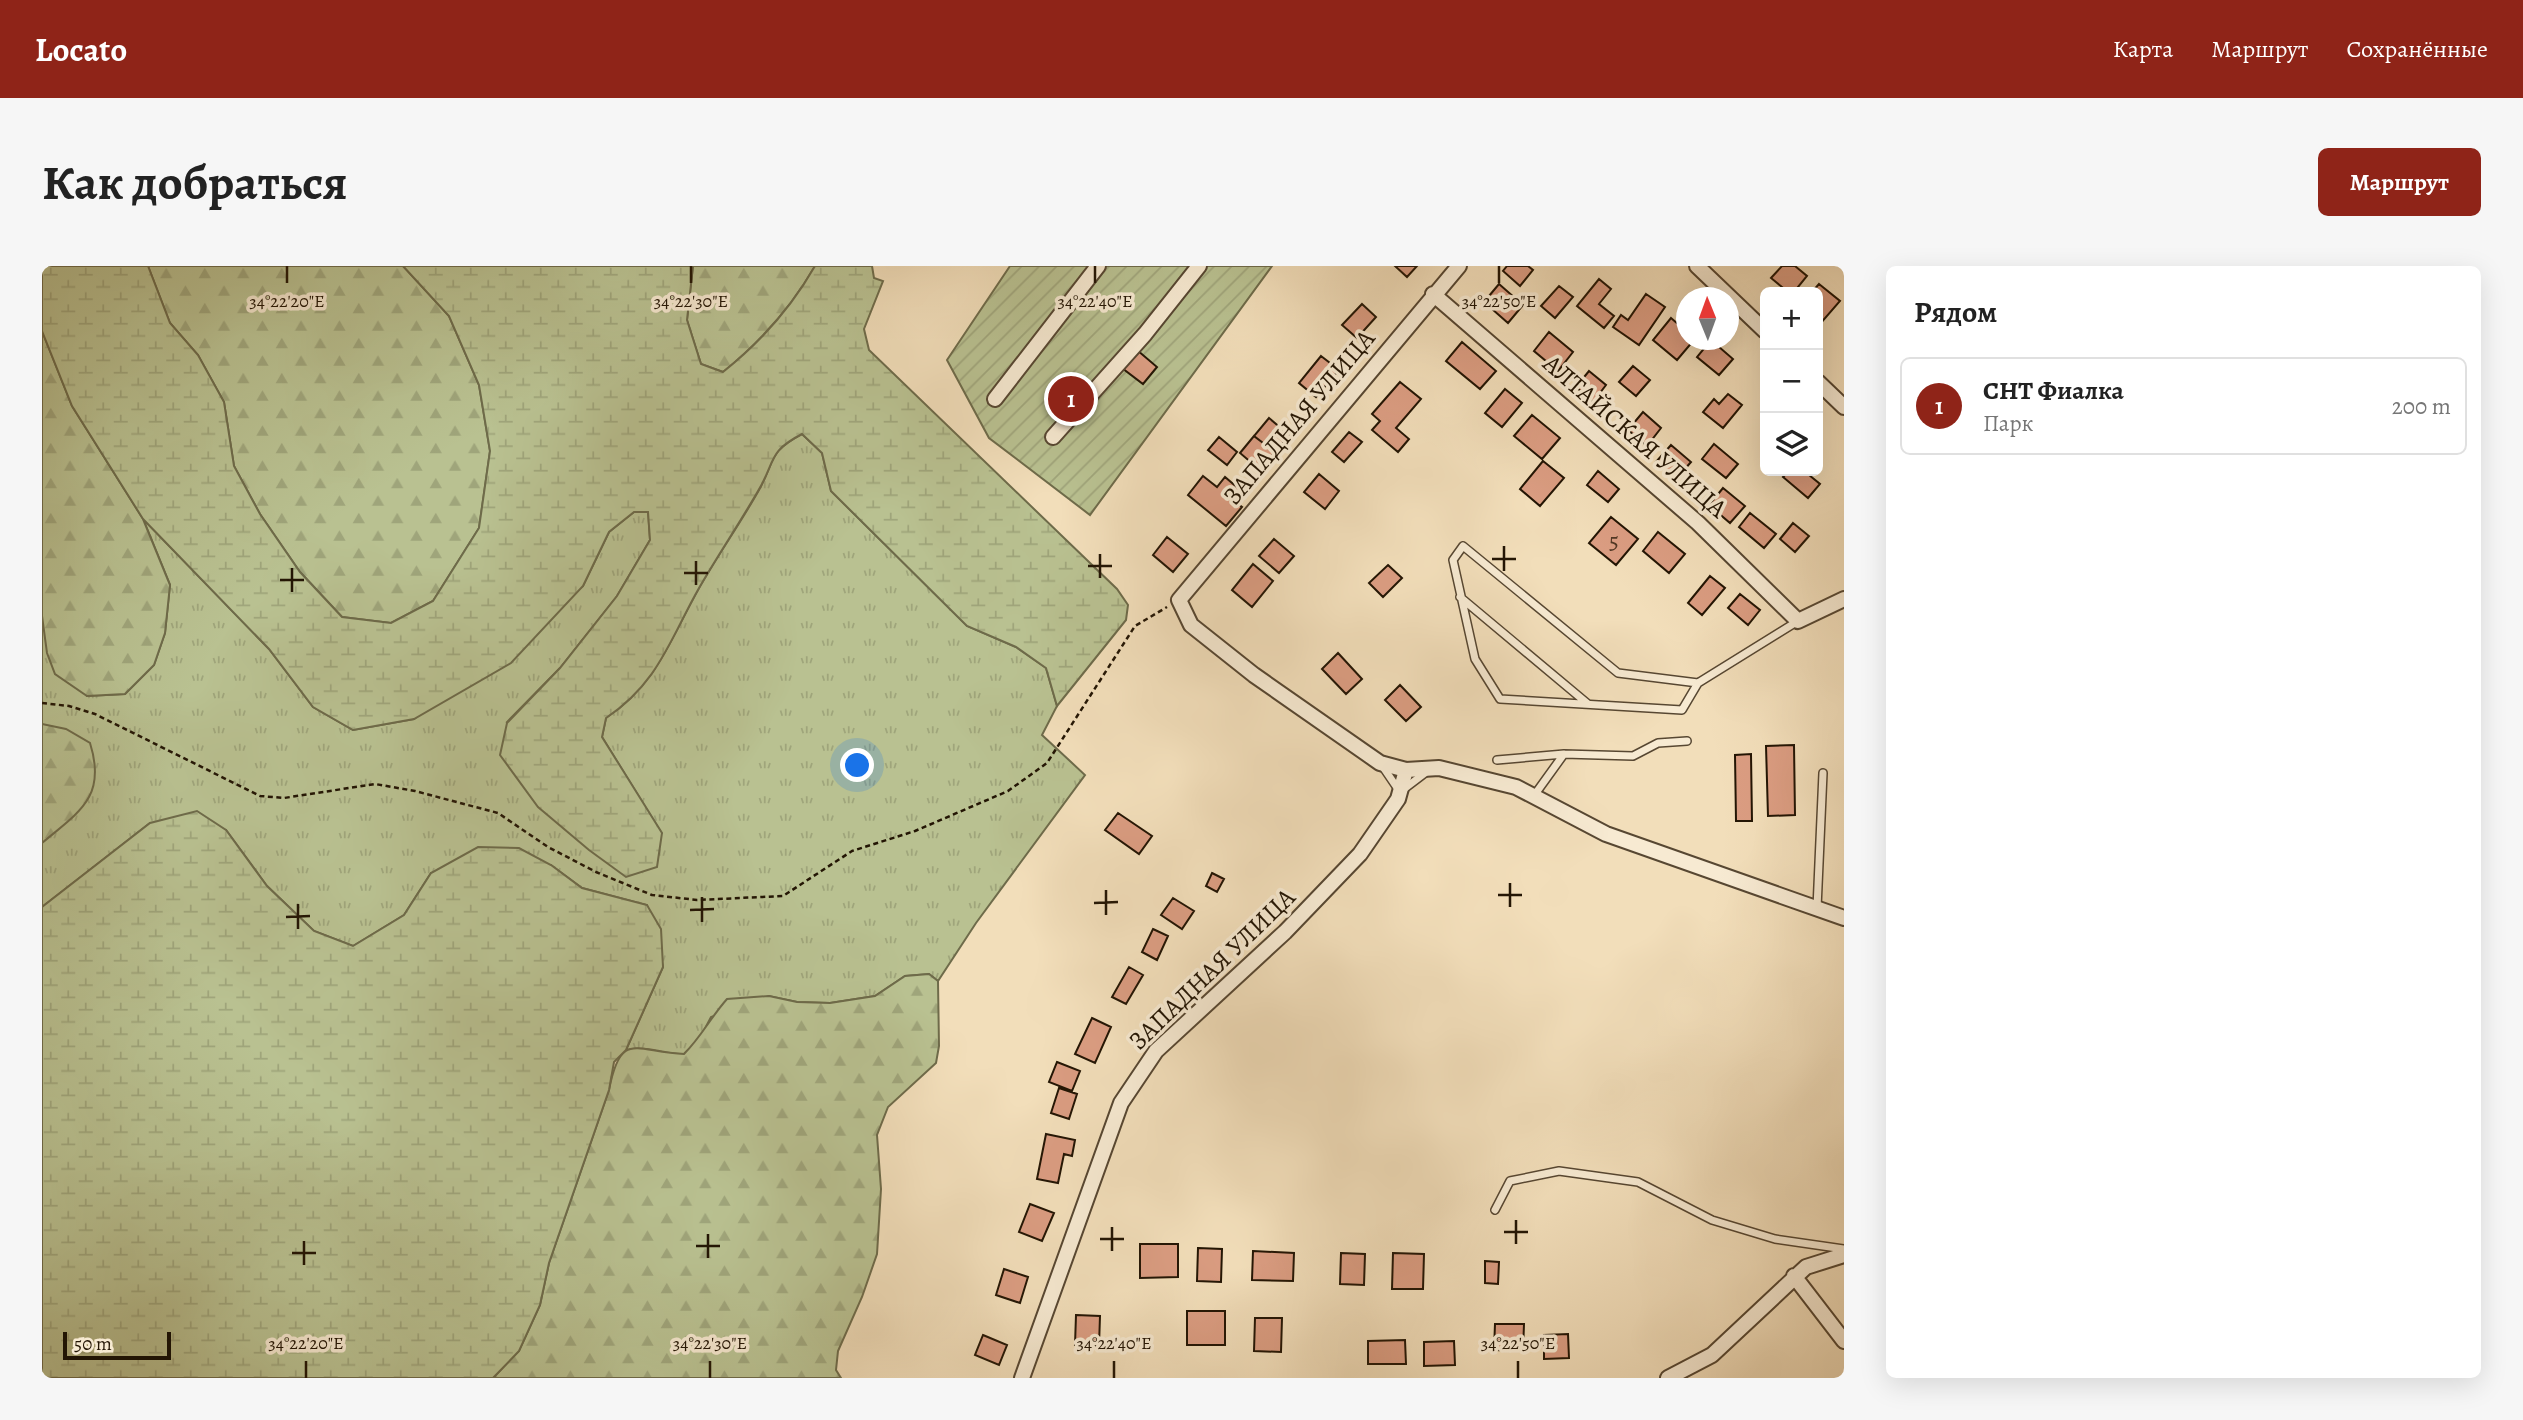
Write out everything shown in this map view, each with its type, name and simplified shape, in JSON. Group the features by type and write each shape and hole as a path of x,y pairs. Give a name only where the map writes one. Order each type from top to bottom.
{"street":[{"path":"995,399 1098,266"},
{"path":"1053,437 1145,334 1199,266"},
{"name":"ЗАПАДНАЯ УЛИЦА","path":"1179,600 1459,266"},
{"path":"1697,266 1760,326"},
{"name":"АЛТАЙСКАЯ УЛИЦА","path":"1433,294 1698,523 1798,621"},
{"path":"1823,387 1844,407"},
{"path":"1798,621 1844,599"},
{"path":"1179,600 1191,625 1255,675 1380,764 1406,770 1432,768 1516,787 1606,834 1844,918"},
{"name":"ЗАПАДНАЯ УЛИЦА","path":"1024,1378 1121,1103 1156,1051 1294,923 1360,853 1400,792 1406,770"},
{"path":"1668,1378 1712,1355 1794,1276 1806,1268 1844,1255"},
{"path":"1794,1276 1844,1341"}],"lane":[{"path":"1698,682 1618,673 1464,546 1453,560 1475,659 1500,699 1682,710 1698,682 1798,621"},
{"path":"1459,596 1589,705"},
{"path":"1497,760 1564,754 1633,756 1658,743 1688,741"},
{"path":"1533,797 1564,754"},
{"path":"1380,764 1400,792 1432,768"},
{"path":"1817,909 1823,772"},
{"path":"1495,1210 1510,1181 1559,1171 1638,1182 1712,1220 1775,1239 1844,1249"}],"path":[{"path":"42,703 69,706 95,714 260,796 284,798 375,784 415,790 498,813 548,847 596,872 652,895 697,900 783,896 852,851 915,831 1008,791 1046,762 1136,625 1179,600"}],"green space":[{"path":"42,266 148,266 170,323 198,355 224,402 234,466 260,514 300,572 342,617 391,623 433,601 479,528 490,451 479,385 449,316 403,266 693,266 687,320 701,364 723,372 750,349 774,323 815,266 872,266 874,278 883,281 864,329 869,350 1117,589 1128,605 1126,620 1057,706 1046,668 1016,647 967,626 831,491 822,453 802,434 777,452 764,481 699,588 651,675 639,690 606,718 602,737 662,833 657,867 626,877 538,807 500,755 507,723 560,668 617,596 650,540 648,512 634,512 609,532 583,586 511,663 414,719 353,730 313,707 269,649 143,519 72,406 42,331"},
{"path":"148,266 403,266 449,316 479,385 490,451 479,528 433,601 391,623 342,617 300,572 260,514 234,466 224,402 198,355 170,323"},
{"path":"693,266 815,266 774,323 750,349 723,372 701,364 687,320"},
{"path":"1010,266 1272,266 1090,515 989,438 947,360"},
{"path":"42,331 72,406 143,519 170,585 165,633 154,665 125,694 87,696 55,674 47,653 42,616"},
{"path":"802,434 822,453 831,491 967,626 1016,647 1046,668 1057,706 1042,735 1085,775 976,923 938,981 929,974 905,976 875,996 830,1003 797,1002 769,996 711,1017 700,1038 684,1054 626,1050 663,967 647,905 582,888 551,865 431,873 404,915 353,946 314,931 267,886 226,830 150,823 42,907 42,616 87,696 125,694 154,665 165,633 170,585 143,519 269,649 313,707 353,730 414,719 583,586 609,532 634,512 648,511 650,540 617,596 560,668 507,722 662,834 602,737 606,718 638,691 650,676 705,577 759,490 774,457 783,446"},
{"path":"42,724 66,729 90,743 95,777 92,790 78,812 42,843"},
{"path":"197,811 226,830 267,886 314,931 353,946 404,915 431,873 478,847 519,848 551,865 582,888 647,905 661,929 663,967 626,1050 614,1062 609,1090 549,1263 540,1305 519,1351 493,1378 42,1378 42,907 150,823"},
{"path":"929,974 938,981 939,1046 936,1063 888,1107 877,1135 881,1189 877,1254 862,1297 838,1351 836,1370 841,1378 493,1378 519,1351 540,1305 549,1263 614,1071 619,1058 626,1051 633,1048 684,1054 727,999 769,996 797,1002 830,1003 875,996 905,976"}],"building":[{"path":"1395,266 1417,266 1407,277"},
{"path":"1507,266 1528,266 1533,270 1520,286 1503,271"},
{"path":"1782,266 1795,266 1807,276 1798,287 1782,287 1771,278"},
{"path":"1599,279 1611,289 1599,304 1614,316 1604,328 1577,306"},
{"path":"1499,284 1523,305 1508,323 1484,302"},
{"path":"1559,286 1573,297 1555,318 1541,306"},
{"path":"1823,287 1840,301 1823,321"},
{"path":"1646,294 1665,307 1639,345 1613,327 1621,315 1628,320"},
{"path":"1362,304 1376,317 1357,338 1342,325"},
{"path":"1671,318 1676,322 1676,350 1686,350 1677,360 1653,340"},
{"path":"1549,332 1573,352 1558,371 1534,351"},
{"path":"1462,342 1496,371 1480,389 1446,361"},
{"path":"1137,350 1157,367 1143,384 1122,368"},
{"path":"1703,350 1723,350 1733,359 1719,375 1697,357"},
{"path":"1321,356 1339,370 1316,397 1299,383"},
{"path":"1633,366 1650,380 1636,396 1619,382"},
{"path":"1589,371 1606,385 1593,402 1576,387"},
{"path":"1400,382 1421,399 1396,428 1409,439 1398,452 1372,430 1380,421 1372,414"},
{"path":"1505,389 1522,403 1502,427 1485,413"},
{"path":"1728,394 1742,405 1723,428 1703,412 1714,399 1719,404"},
{"path":"1643,412 1661,428 1647,446 1628,430"},
{"path":"1532,415 1560,438 1542,459 1514,436"},
{"path":"1269,418 1289,435 1275,452 1254,436"},
{"path":"1349,432 1362,442 1344,462 1332,452"},
{"path":"1254,436 1275,452 1260,470 1240,453"},
{"path":"1219,437 1237,452 1227,465 1208,450"},
{"path":"1714,444 1738,464 1726,478 1702,459"},
{"path":"1671,445 1691,462 1676,479 1656,462"},
{"path":"1543,461 1564,478 1540,506 1520,489"},
{"path":"1598,471 1619,489 1608,502 1587,485"},
{"path":"1319,474 1339,491 1325,509 1304,492"},
{"path":"1203,476 1217,487 1225,477 1239,489 1231,499 1242,507 1226,526 1188,495"},
{"path":"1810,476 1820,484 1808,498 1783,477"},
{"path":"1723,488 1745,506 1730,523 1709,505"},
{"path":"1750,513 1776,534 1764,548 1739,527"},
{"path":"1611,517 1638,539 1616,565 1589,543"},
{"path":"1793,523 1809,536 1795,552 1780,539"},
{"path":"1658,532 1685,554 1669,573 1643,551"},
{"path":"1167,537 1188,554 1173,572 1153,555"},
{"path":"1274,539 1294,556 1279,573 1259,556"},
{"path":"1253,564 1273,581 1252,607 1232,590"},
{"path":"1388,565 1402,578 1383,597 1369,583"},
{"path":"1710,576 1725,588 1702,615 1688,603"},
{"path":"1740,594 1760,610 1748,625 1728,608"},
{"path":"1338,653 1362,679 1346,694 1322,669"},
{"path":"1400,685 1421,707 1406,721 1385,700"},
{"path":"1794,745 1795,815 1768,816 1766,746"},
{"path":"1751,754 1752,821 1736,821 1735,755"},
{"path":"1118,813 1152,836 1139,854 1105,830"},
{"path":"1212,873 1224,879 1217,892 1206,886"},
{"path":"1173,898 1194,911 1182,929 1161,915"},
{"path":"1153,929 1168,936 1157,960 1142,952"},
{"path":"1129,967 1143,975 1126,1004 1112,997"},
{"path":"1092,1018 1111,1027 1095,1063 1075,1054"},
{"path":"1057,1062 1080,1071 1072,1091 1049,1082"},
{"path":"1059,1088 1077,1094 1069,1119 1051,1113"},
{"path":"1046,1134 1075,1140 1072,1156 1064,1154 1058,1183 1037,1179"},
{"path":"1030,1204 1054,1213 1042,1241 1019,1232"},
{"path":"1140,1244 1178,1244 1178,1277 1140,1278"},
{"path":"1198,1248 1222,1249 1221,1282 1197,1281"},
{"path":"1253,1251 1294,1253 1293,1281 1252,1280"},
{"path":"1341,1253 1365,1254 1364,1285 1340,1284"},
{"path":"1393,1253 1424,1254 1423,1289 1392,1289"},
{"path":"1485,1261 1499,1262 1498,1284 1485,1283"},
{"path":"1004,1269 1028,1277 1020,1303 996,1295"},
{"path":"1187,1311 1225,1311 1225,1345 1187,1345"},
{"path":"1076,1315 1100,1316 1099,1346 1075,1345"},
{"path":"1255,1318 1282,1318 1281,1352 1254,1351"},
{"path":"1495,1324 1524,1324 1523,1351 1494,1350"},
{"path":"1568,1334 1569,1358 1544,1359 1544,1335"},
{"path":"983,1335 1007,1345 999,1365 975,1355"},
{"path":"1405,1340 1406,1364 1368,1364 1368,1341"},
{"path":"1454,1341 1455,1365 1424,1366 1424,1342"}],"place":[{"name":"СНТ Фиалка","path":"1071,399"}]}
